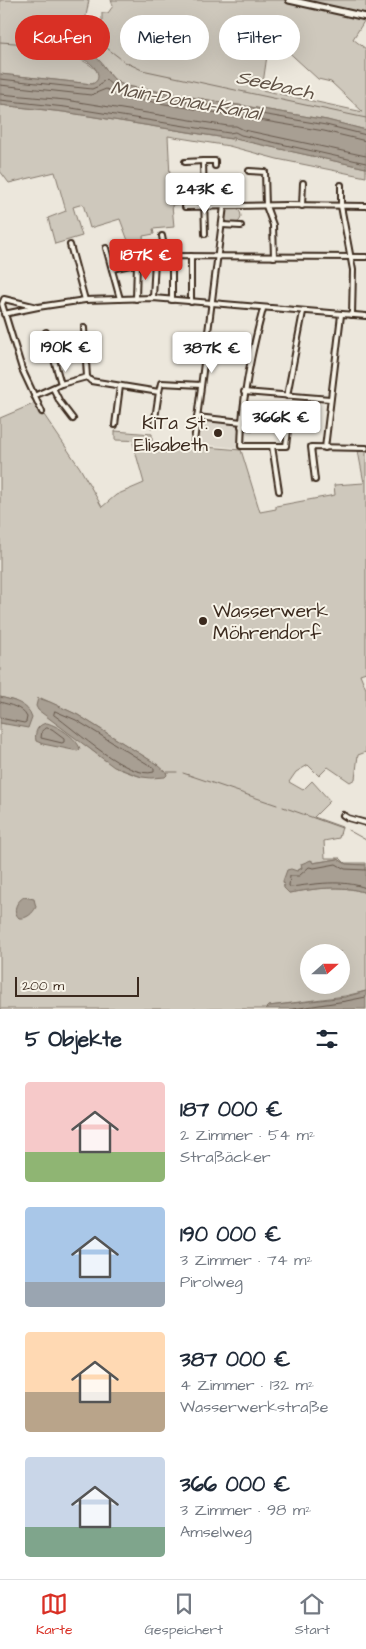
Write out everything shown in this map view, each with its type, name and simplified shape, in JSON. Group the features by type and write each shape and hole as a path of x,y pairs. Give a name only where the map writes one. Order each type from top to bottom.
{"street":[{"path":"289,0 366,17"},
{"path":"185,162 215,161 215,166"},
{"path":"203,162 205,234"},
{"path":"249,171 265,172 266,206 273,225 274,257"},
{"path":"302,206 303,183"},
{"path":"341,185 341,206 354,281 352,315"},
{"path":"194,442 224,206"},
{"path":"185,207 366,206"},
{"path":"222,225 241,226"},
{"path":"162,236 166,257"},
{"path":"70,245 85,300"},
{"path":"106,248 120,299"},
{"path":"112,269 172,256 366,257"},
{"path":"172,256 172,300"},
{"path":"191,256 191,302"},
{"path":"153,298 155,260"},
{"path":"136,299 137,263"},
{"path":"4,314 85,300 153,298 263,309 366,316"},
{"path":"38,307 4,299 2,304 22,369 42,412"},
{"path":"263,309 244,392 241,446 286,446 288,430"},
{"path":"287,396 303,312"},
{"path":"326,448 341,314"},
{"path":"84,328 87,377 91,381 159,392"},
{"path":"46,332 61,384"},
{"path":"34,396 61,384 87,377"},
{"path":"154,425 161,383 200,385"},
{"path":"115,425 120,386"},
{"path":"53,388 60,402 73,419"},
{"path":"244,392 330,399"},
{"path":"197,417 259,427"},
{"path":"272,446 279,491"},
{"path":"315,480 311,447 366,448"},
{"path":"343,815 366,823"}],"shaded area":[{"path":"0,0 89,0 86,15 15,15 15,60 82,60 97,71 99,75 98,80 92,84 0,74"},
{"path":"111,0 366,0 366,18 353,39 366,49 366,130 327,120 126,86 112,77 99,60 110,60 110,15 102,15 102,13 108,13 113,6","holes":["219,15 300,15 300,60 297,60 318,79 331,82 363,112 262,90 266,60 219,60"]},
{"path":"0,105 64,112 231,139 235,137 236,139 366,168 366,177 277,159 229,146 168,136 170,177 177,179 184,203 172,205 174,227 153,229 154,234 143,236 144,244 130,246 120,219 90,228 83,204 73,207 82,236 55,244 48,218 66,211 55,172 9,183 0,171"},
{"path":"233,208 241,216 233,224 225,216"},
{"path":"33,404 42,412 80,468 102,507 116,495 144,483 133,443 193,444 193,446 241,450 260,512 276,509 276,506 335,495 334,485 364,483 358,451 366,451 366,672 360,674 366,689 366,752 358,755 355,779 350,782 328,767 319,776 308,765 296,772 289,782 303,790 312,781 330,801 314,817 342,827 339,838 324,841 325,858 340,858 345,863 366,863 366,865 346,864 338,859 312,863 312,860 297,871 293,871 289,893 337,888 366,893 366,991 345,996 269,1006 266,1009 0,1009 0,723 6,724 15,701 0,697 0,418","holes":["41,698 78,715 158,765 142,777 126,772 112,764 98,755 74,734"]},
{"name":"KiTa St. Elisabeth","path":"198,419 240,423 240,448 196,444"},
{"path":"115,431 152,434 152,441 115,440"}],"water":[{"name":"Main-Donau-Kanal","path":"85,60 99,60 116,80 126,86 327,120 366,130 366,168 235,139 235,137 232,137 232,139 64,112 0,105 0,74 92,84 96,82 98,75 97,70"},
{"path":"0,697 10,699 27,708 32,717 28,728 0,723"},
{"path":"38,698 78,715 158,765 167,775 165,777 142,777 114,767 38,710 36,706"},
{"path":"47,723 66,733 75,741 80,749 78,751 36,741 37,729"},
{"path":"338,859 346,864 366,865 366,893 338,888 289,893 284,888 283,881 287,870 297,871 302,868 301,864 311,860 313,863"},
{"path":"24,897 34,899 36,907 25,918 19,918 15,910 19,901"},
{"path":"366,991 366,1009 266,1009 269,1006 345,997"}],"waterway":[{"name":"Seebach","path":"0,42 15,43"},
{"name":"Seebach","path":"110,50 125,62 142,70 366,118"},
{"path":"233,141 234,137"},
{"path":"166,772 177,772"},
{"path":"183,773 277,805"},
{"path":"283,807 342,828"},
{"path":"348,830 366,840"}],"place":[{"name":"KiTa St. Elisabeth","path":"218,433"},
{"name":"Wasserwerk Möhrendorf","path":"203,621"}]}
